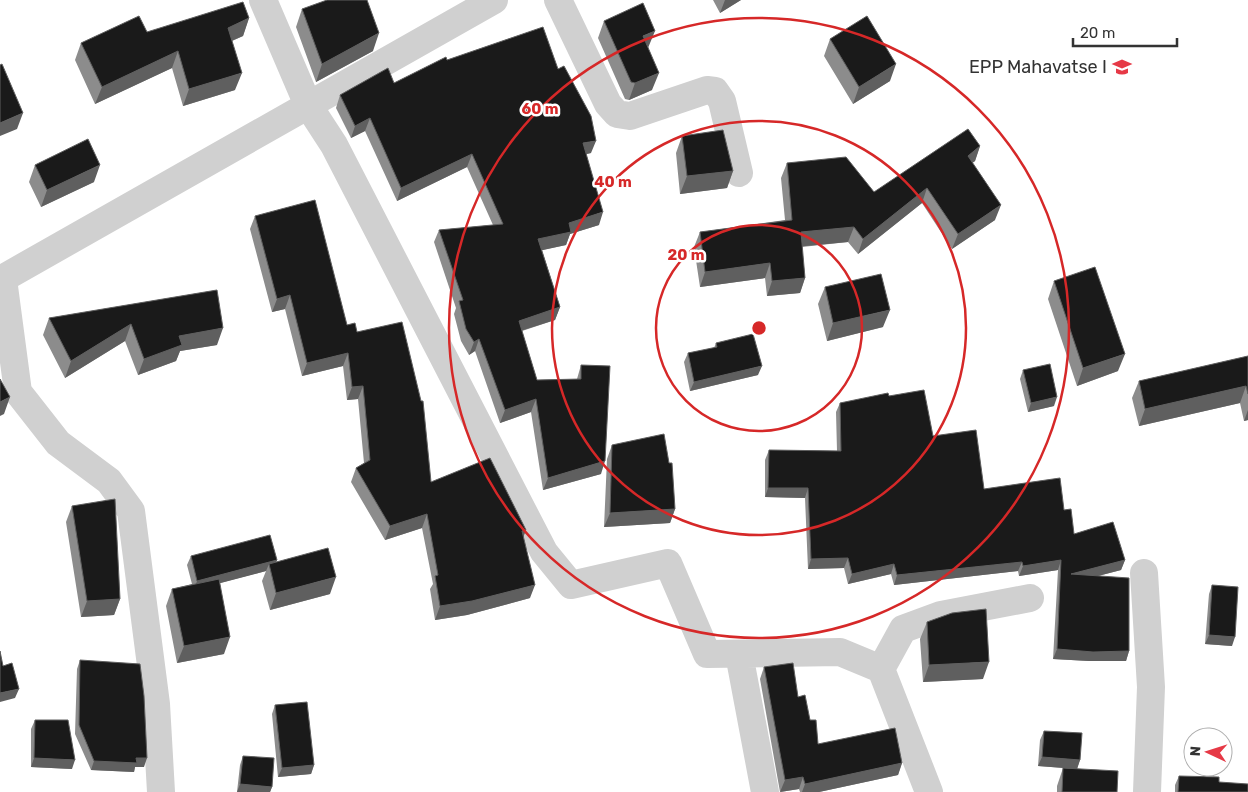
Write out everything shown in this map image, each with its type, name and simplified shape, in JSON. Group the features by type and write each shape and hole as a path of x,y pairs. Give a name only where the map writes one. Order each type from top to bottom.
{"street":[{"path":"262,0 308,105 334,145 544,552 571,585 668,563 707,654 840,652 881,669 929,792"},
{"path":"161,792 156,704 131,511 109,481 58,442 18,392 1,280 494,0"},
{"path":"558,0 608,104 617,114 630,116 707,90 715,91 722,101 739,173"},
{"path":"1144,573 1151,687 1147,792"},
{"path":"881,669 903,629 941,615 1030,598"},
{"path":"739,654 765,792"}],"building":[{"path":"327,0 367,0 379,33 322,64 302,9"},
{"path":"243,2 249,18 228,28 242,73 189,89 178,51 102,87 81,43 139,16 147,32"},
{"path":"643,3 655,31 643,36 659,73 635,83 631,82 604,21"},
{"path":"867,16 896,64 859,87 830,39"},
{"path":"543,27 558,69 564,66 591,116 596,141 583,143 603,212 569,223 571,232 538,239 560,307 519,321 537,380 581,379 581,365 610,366 605,461 548,478 536,399 505,410 479,339 474,342 466,329 459,301 463,300 439,230 503,224 472,154 401,188 370,118 355,126 340,95 388,68 394,83 446,57 447,60"},
{"path":"2,64 23,113 0,123 0,65"},
{"path":"968,129 980,146 968,156 1001,205 958,234 927,188 863,239 854,227 801,232 805,278 772,281 770,263 705,272 700,232 792,220 787,163 846,157 874,192"},
{"path":"723,130 733,171 687,176 682,136"},
{"path":"88,139 100,165 47,190 35,165"},
{"path":"315,200 347,325 355,323 357,332 402,322 421,401 423,401 431,482 490,458 526,530 522,531 535,585 472,601 440,606 435,576 438,575 427,514 390,526 356,468 370,460 363,386 352,387 348,353 307,363 290,295 277,299 255,216"},
{"path":"1095,267 1125,354 1083,368 1054,281"},
{"path":"881,274 890,310 833,323 825,287"},
{"path":"217,290 223,328 179,336 182,345 144,359 131,324 71,361 49,318"},
{"path":"753,334 762,366 694,382 688,353 717,347 716,343"},
{"path":"1248,356 1248,394 1246,386 1145,409 1139,381"},
{"path":"1050,364 1057,397 1031,403 1023,370"},
{"path":"0,379 10,397 0,402"},
{"path":"924,390 933,436 976,430 984,489 1060,478 1064,510 1071,509 1074,534 1113,522 1125,560 1071,574 1129,578 1129,651 1093,652 1057,649 1061,560 1023,566 1022,562 897,575 894,564 852,574 848,558 811,559 808,488 768,488 769,450 841,451 840,403 888,393 889,396"},
{"path":"664,434 669,463 672,463 675,509 610,513 612,445"},
{"path":"115,499 120,599 87,601 72,506"},
{"path":"270,535 277,560 197,581 191,556"},
{"path":"328,548 336,577 276,593 269,564"},
{"path":"219,579 230,637 184,646 172,589"},
{"path":"1212,585 1238,587 1235,637 1209,635"},
{"path":"986,609 989,662 929,665 927,622 952,613"},
{"path":"0,651 3,666 12,663 19,689 0,693"},
{"path":"80,660 140,664 144,696 147,758 136,758 137,763 94,761 79,725"},
{"path":"793,663 798,697 805,695 810,720 816,720 818,744 895,728 902,763 805,784 803,777 785,780 764,667"},
{"path":"307,702 314,765 282,768 275,705"},
{"path":"35,720 68,720 75,760 34,758"},
{"path":"1044,731 1082,733 1080,760 1042,757"},
{"path":"243,756 274,758 272,787 240,784"},
{"path":"1063,768 1118,771 1117,792 1062,792"},
{"path":"1179,776 1219,777 1219,782 1248,784 1248,792 1178,792"}],"place":[{"name":"EPP Mahavatse I","path":"1122,67"}]}
